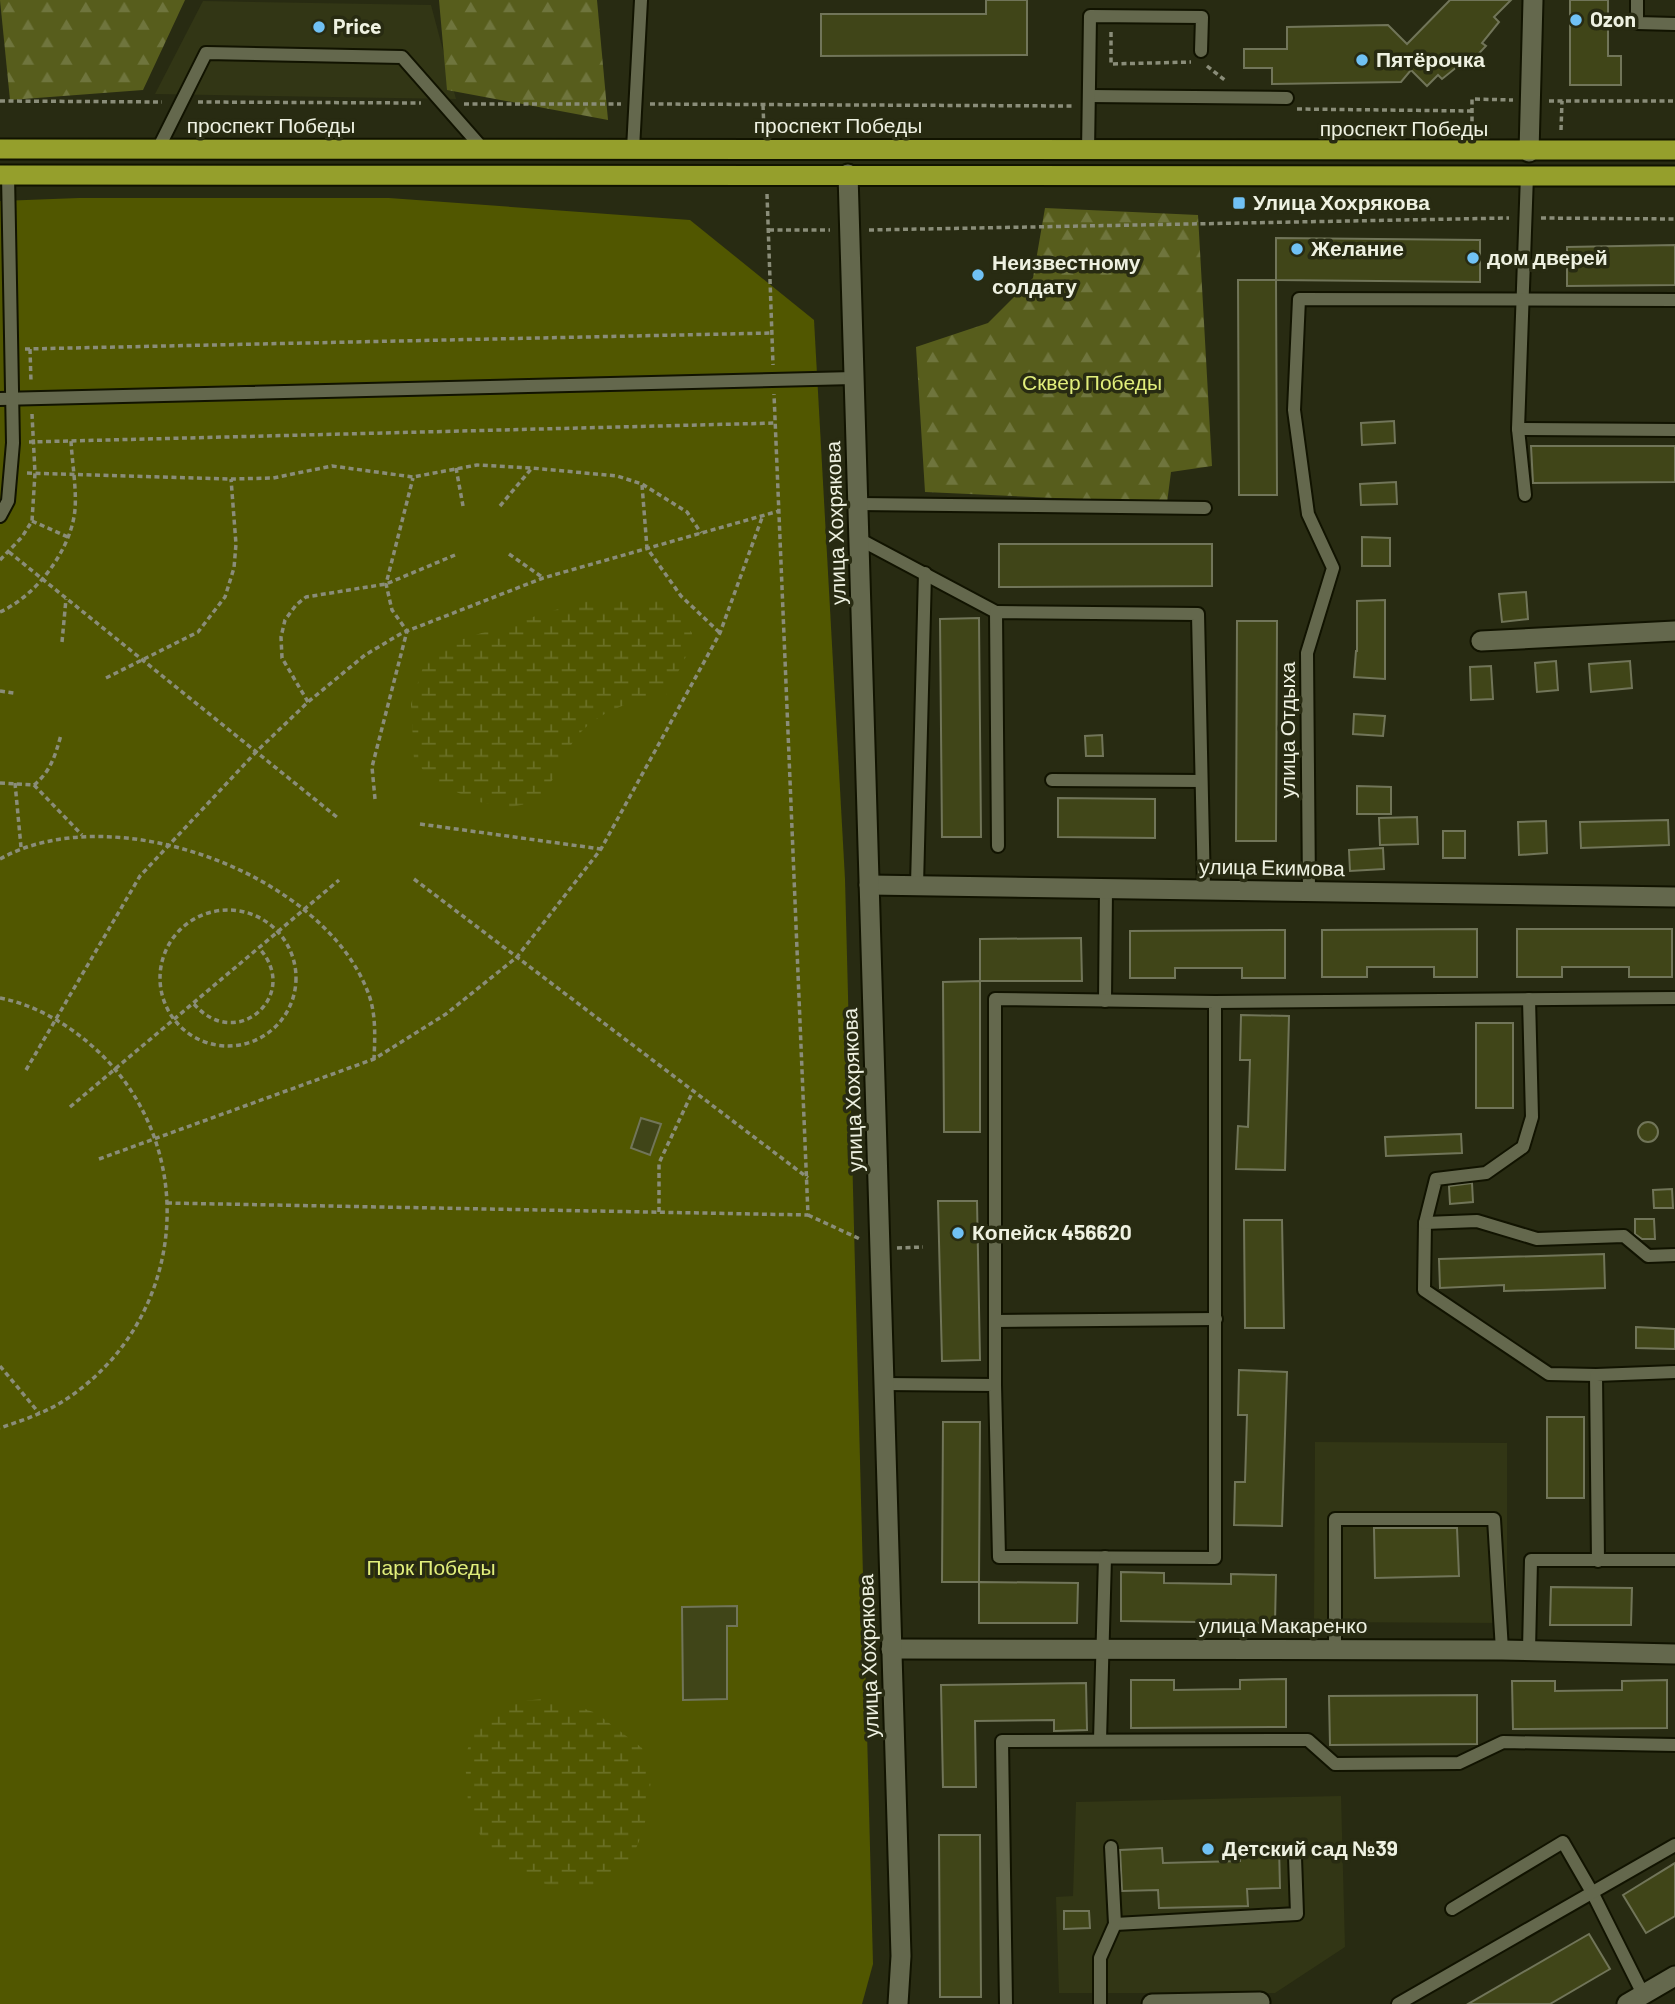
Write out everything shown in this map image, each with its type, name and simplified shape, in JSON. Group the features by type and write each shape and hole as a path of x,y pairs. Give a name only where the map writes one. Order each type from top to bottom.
{"main road":[{"name":"проспект Победы","path":"0,149 848,148 1088,152 1675,150"},
{"path":"848,148 848,174"},
{"path":"1527,175 1529,152"},
{"path":"4,175 1675,176"}],"street":[{"path":"1529,152 1533,0"},
{"name":"улица Хохрякова","path":"848,174 901,1956 898,2004"},
{"path":"1481,641 1675,631"},
{"name":"улица Екимова","path":"869,885 1675,897"},
{"name":"улица Макаренко","path":"891,1649 1529,1650 1675,1654"},
{"path":"1635,1999 1675,1976"},
{"path":"1152,2004 1260,2003"}],"lane":[{"path":"634,149 641,0"},
{"path":"1637,0 1637,23 1675,24"},
{"path":"1088,152 1090,16 1202,17 1201,51"},
{"path":"158,149 206,53 402,57 483,149"},
{"path":"1089,101 1248,98 1290,104"},
{"path":"0,516 8,501 5,493 12,472 13,443 6,399 11,349 4,175"},
{"path":"1525,495 1518,429 1527,175"},
{"name":"улица Отдыха","path":"1308,891 1307,653 1332,568 1308,514 1294,410 1299,299 1522,299"},
{"path":"1522,299 1675,300"},
{"path":"6,399 854,378"},
{"path":"1518,429 1675,430"},
{"path":"858,504 1205,508"},
{"path":"859,540 996,612 1198,614 1204,890"},
{"path":"917,885 925,573"},
{"path":"996,612 998,846"},
{"path":"1052,780 1201,782"},
{"path":"1105,1001 1106,888"},
{"path":"1215,1002 1215,1558 999,1557 995,1385 995,999 1215,1002 1675,998"},
{"path":"1529,999 1532,1116 1524,1147 1486,1173 1436,1179 1425,1223 1424,1290 1549,1374 1675,1372"},
{"path":"1425,1223 1477,1221 1537,1239 1624,1236 1648,1256 1675,1255"},
{"path":"995,1321 1216,1319"},
{"path":"1596,1375 1598,1561"},
{"path":"884,1384 995,1385"},
{"path":"1335,1649 1335,1519 1493,1519 1502,1650"},
{"path":"1100,1741 1105,1557"},
{"path":"1529,1650 1531,1560 1675,1560"},
{"path":"1006,2004 1002,1741 1308,1740 1335,1764 1459,1763 1503,1742 1675,1745"},
{"path":"1452,1909 1563,1842 1593,1894 1635,1999"},
{"path":"1398,2004 1593,1894 1675,1844"},
{"path":"1100,2004 1100,1958 1115,1924 1111,1847"},
{"path":"1115,1924 1297,1914 1295,1857"}],"path":[{"path":"1111,16 1111,64 1202,62 1248,98"},
{"path":"1472,130 1472,99 1675,101"},
{"path":"0,102 763,105 1089,101"},
{"path":"1561,132 1562,101"},
{"path":"1290,104 1472,111"},
{"path":"763,105 765,149"},
{"path":"766,174 773,372"},
{"path":"769,230 1524,218 1675,219"},
{"path":"11,349 772,333"},
{"path":"166,1203 808,1215 774,385"},
{"path":"13,443 776,423"},
{"path":"0,612 12,607 42,579 68,537 75,515 71,441"},
{"path":"12,472 232,479 274,478 332,466 413,477 477,465 532,468 617,476 642,484 687,512 701,533"},
{"path":"456,468 463,506"},
{"path":"500,506 532,468"},
{"path":"375,799 372,767 407,631 392,610 386,584 413,477"},
{"path":"106,678 198,632 225,597 234,568 236,544 232,479"},
{"path":"642,484 647,548 681,596 720,633"},
{"path":"26,1070 140,876 257,752 308,702 365,655 407,631 543,578 779,510"},
{"path":"99,1159 374,1059 446,1014 517,957 601,849 720,633 763,515"},
{"path":"32,521 68,537"},
{"path":"9,552 338,818"},
{"path":"509,554 543,578"},
{"path":"308,702 282,658 281,637 285,620 296,605 306,597 386,584 455,555"},
{"path":"62,642 66,598"},
{"path":"0,691 14,694"},
{"path":"34,785 45,775 55,759 61,735"},
{"path":"0,783 34,785 82,835"},
{"path":"15,783 21,847"},
{"path":"420,824 601,849"},
{"path":"0,859 21,847 82,835 170,844 222,862 305,909 324,926 348,956 368,994 373,1012 374,1059"},
{"path":"414,879 808,1178"},
{"path":"70,1107 339,880"},
{"path":"225,910 253,915 278,931 293,954 297,982 289,1010 271,1032 246,1045 217,1046 190,1035 174,1020 164,1003 160,974 167,947 186,925 198,917 225,910"},
{"path":"194,1004 201,1012 218,1021 237,1022 255,1015 268,1001 273,982 270,963 259,948"},
{"path":"0,998 54,1019 78,1034 116,1070 150,1124 162,1161 168,1199 166,1238 159,1276 144,1312 124,1345 98,1374 68,1398 0,1428"},
{"path":"659,1212 659,1163 693,1091"},
{"path":"0,1367 39,1413"}],"shaded area":[{"path":"203,1 431,5 456,99 155,94"},
{"path":"1315,1442 1507,1443 1507,1623 1314,1622"},
{"name":"Детский сад №39","path":"1341,1796 1345,1947 1275,1993 1059,1993 1056,1897 1073,1896 1076,1802"}],"green space":[{"path":"0,0 185,0 143,90 10,100"},
{"path":"439,0 597,0 608,120 447,90"},
{"name":"Парк Победы","path":"79,198 389,198 690,220 814,320 845,879 873,1964 862,2004 0,2004 0,201"},
{"name":"Сквер Победы","path":"1045,208 1198,215 1212,466 1171,472 1167,503 925,492 916,347 988,323 1033,278"},
{"path":"653,598 676,615 692,633 690,649 666,695 621,706 589,724 573,743 553,779 536,802 511,807 479,802 434,782 414,760 411,704 424,664 456,641 581,602"},
{"path":"554,1698 596,1713 642,1748 651,1781 644,1829 632,1858 591,1886 555,1887 513,1874 483,1843 468,1802 465,1760 471,1736 481,1722 511,1702"}],"building":[{"path":"986,0 1027,0 1027,55 821,56 821,14 986,14"},
{"path":"1450,0 1511,0 1494,17 1499,22 1482,43 1486,46 1467,66 1463,62 1442,79 1438,75 1427,86 1411,70 1401,82 1272,84 1272,68 1244,68 1244,49 1287,49 1287,27 1388,25 1407,44"},
{"path":"1570,0 1608,0 1608,56 1621,56 1621,85 1570,85"},
{"path":"1276,238 1480,240 1480,282 1276,280"},
{"path":"1675,245 1675,285 1567,286 1567,247"},
{"path":"1238,280 1276,280 1277,495 1239,495"},
{"path":"1394,421 1395,443 1362,445 1361,423"},
{"path":"1531,446 1675,446 1675,482 1533,483"},
{"path":"1396,482 1397,504 1361,505 1360,484"},
{"path":"1362,537 1390,538 1390,566 1362,566"},
{"path":"999,544 1212,544 1212,586 999,587"},
{"path":"1526,592 1528,619 1502,622 1499,594"},
{"path":"1385,600 1385,679 1354,677 1357,601"},
{"path":"979,618 981,837 942,837 940,619"},
{"path":"1237,621 1277,621 1276,841 1236,841"},
{"path":"1556,661 1558,690 1537,692 1535,663"},
{"path":"1630,661 1632,688 1591,692 1589,664"},
{"path":"1491,666 1493,699 1471,700 1470,667"},
{"path":"1354,714 1385,716 1383,736 1353,734"},
{"path":"1102,735 1103,756 1086,756 1085,736"},
{"path":"1357,786 1391,787 1391,814 1357,814"},
{"path":"1058,798 1155,799 1155,838 1058,837"},
{"path":"1417,817 1418,844 1380,845 1379,818"},
{"path":"1668,820 1669,845 1581,848 1580,822"},
{"path":"1546,821 1547,853 1519,855 1518,822"},
{"path":"1443,831 1465,831 1465,858 1443,858"},
{"path":"1383,848 1384,869 1350,871 1349,850"},
{"path":"1477,929 1477,977 1434,977 1434,967 1367,967 1367,977 1322,977 1322,930"},
{"path":"1517,929 1672,929 1672,977 1629,977 1629,967 1562,967 1562,977 1517,977"},
{"path":"1285,930 1285,978 1242,978 1242,968 1175,968 1175,978 1130,978 1130,931"},
{"path":"1081,938 1082,981 980,981 980,939"},
{"path":"980,981 980,1132 944,1132 943,982"},
{"path":"1241,1015 1289,1016 1285,1170 1236,1169 1238,1126 1248,1127 1250,1060 1240,1060"},
{"path":"1476,1023 1513,1023 1513,1108 1476,1108"},
{"path":"641,1118 661,1124 650,1155 631,1148"},
{"path":"1648,1122 1655,1125 1658,1132 1655,1139 1648,1142 1641,1139 1638,1132 1641,1125"},
{"path":"1461,1134 1462,1153 1386,1156 1385,1137"},
{"path":"1472,1183 1473,1202 1450,1204 1449,1186"},
{"path":"1672,1189 1673,1208 1654,1208 1653,1190"},
{"path":"938,1201 977,1201 980,1360 942,1361"},
{"path":"1635,1219 1654,1219 1655,1239 1642,1239 1635,1234"},
{"path":"1244,1220 1282,1220 1284,1328 1245,1328"},
{"path":"1604,1254 1605,1288 1504,1291 1504,1285 1440,1288 1439,1259"},
{"path":"1636,1327 1675,1329 1675,1349 1636,1348"},
{"path":"1239,1370 1287,1372 1282,1526 1234,1525 1235,1482 1245,1482 1247,1415 1238,1415"},
{"path":"1547,1417 1584,1417 1584,1498 1547,1498"},
{"path":"943,1422 980,1422 979,1582 942,1582"},
{"path":"1374,1528 1457,1528 1459,1576 1375,1578"},
{"path":"1121,1572 1164,1573 1164,1583 1231,1584 1231,1574 1276,1575 1275,1623 1121,1621"},
{"path":"979,1582 1078,1583 1077,1623 979,1623"},
{"path":"1551,1587 1632,1588 1631,1625 1550,1625"},
{"path":"737,1606 737,1626 727,1626 727,1699 683,1700 682,1607"},
{"path":"1286,1679 1286,1727 1131,1728 1131,1680 1174,1680 1174,1690 1240,1689 1240,1680"},
{"path":"1667,1680 1667,1728 1513,1729 1512,1681 1555,1681 1555,1691 1622,1690 1622,1681"},
{"path":"1086,1683 1087,1730 1054,1731 1054,1720 975,1721 976,1787 943,1787 941,1685"},
{"path":"1477,1695 1477,1744 1330,1745 1329,1696"},
{"path":"939,1835 980,1835 981,1997 940,1997"},
{"path":"1279,1847 1280,1888 1247,1889 1248,1906 1159,1908 1158,1890 1122,1891 1120,1850 1162,1848 1163,1863 1240,1861 1240,1848"},
{"path":"1675,1863 1675,1916 1646,1933 1623,1895"},
{"path":"1064,1911 1089,1911 1090,1928 1064,1929"},
{"path":"1589,1934 1610,1969 1550,2004 1468,2004"}],"place":[{"name":"Ozon","path":"1576,20"},
{"name":"Price","path":"319,27"},
{"name":"Пятёрочка","path":"1362,60"},
{"name":"Улица Хохрякова","path":"1239,203"},
{"name":"Желание","path":"1297,249"},
{"name":"дом дверей","path":"1473,258"},
{"name":"Неизвестному солдату","path":"978,275"},
{"name":"Копейск 456620","path":"958,1233"},
{"name":"Детский сад №39","path":"1208,1849"}]}
